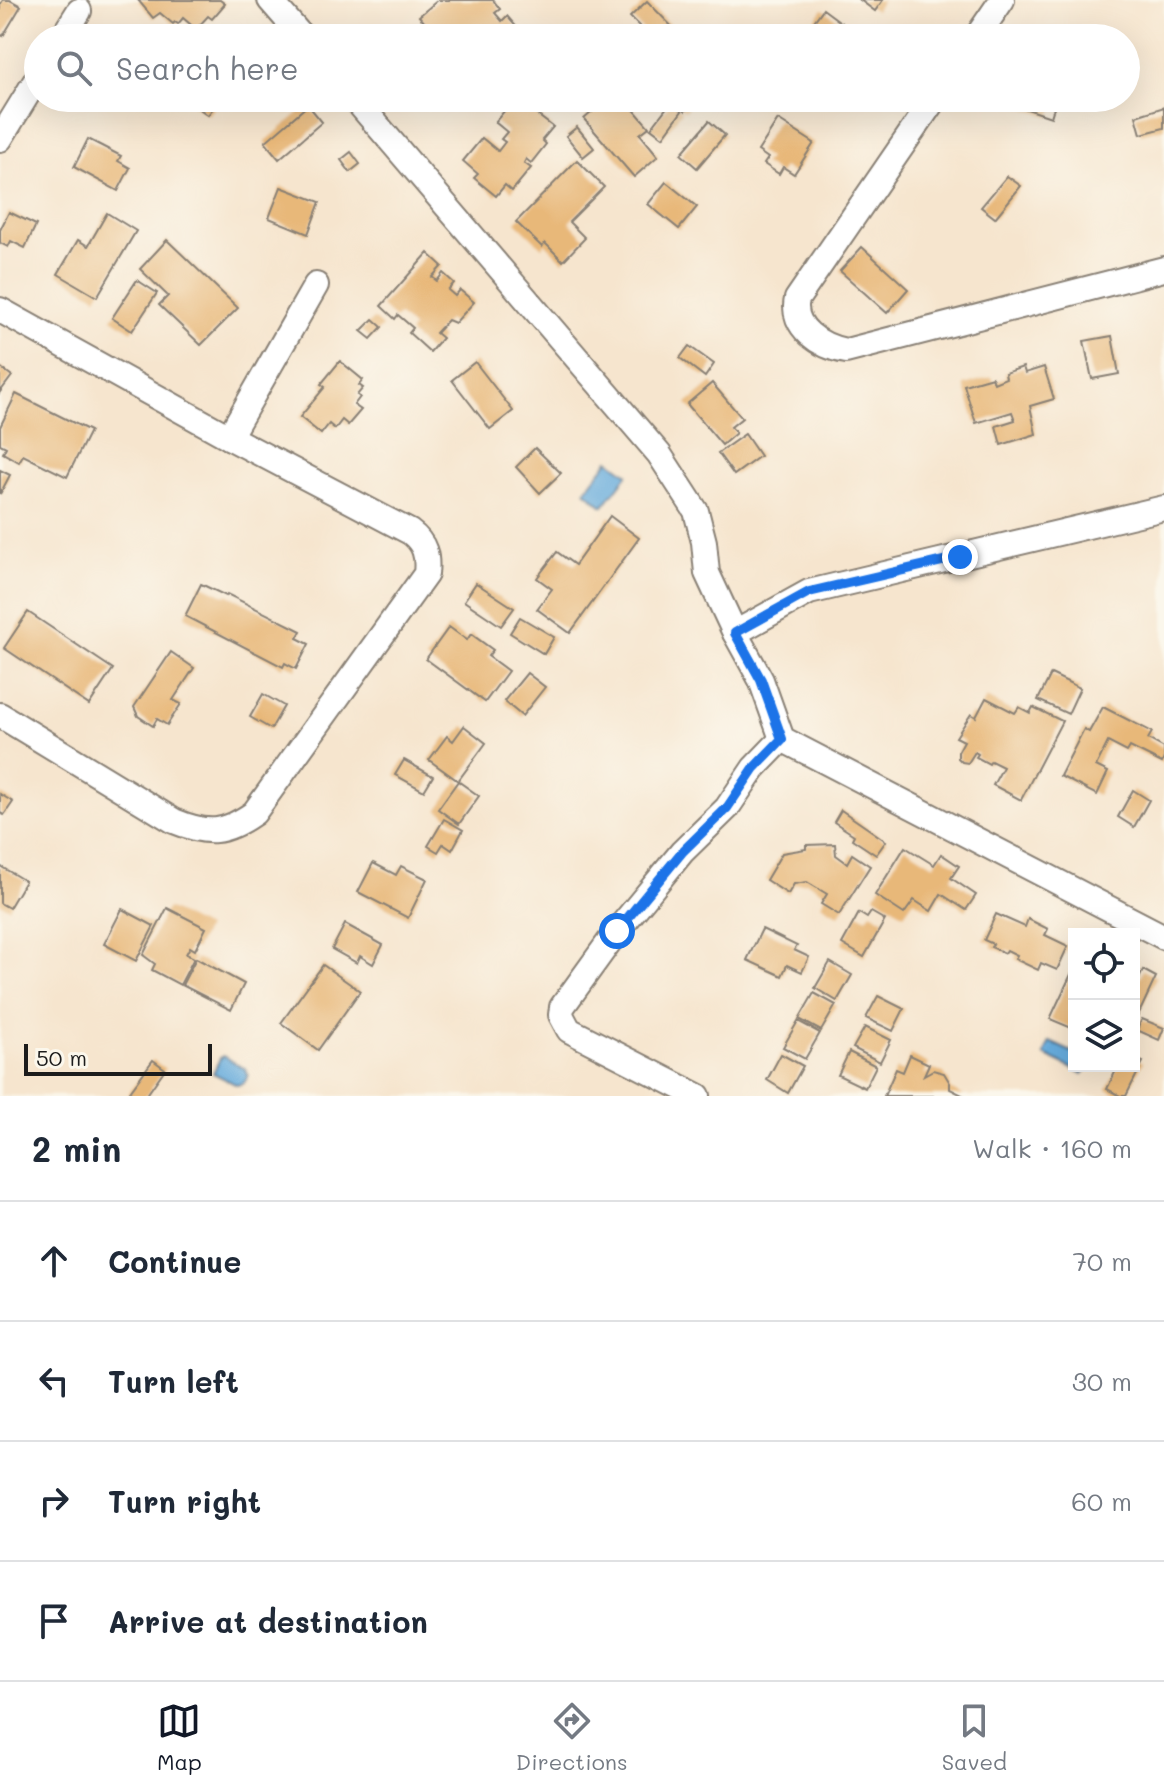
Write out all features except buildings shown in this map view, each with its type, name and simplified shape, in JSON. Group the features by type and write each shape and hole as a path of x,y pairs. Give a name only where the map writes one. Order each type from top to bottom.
{"street":[{"path":"270,0 291,24"},
{"path":"986,24 1002,0"},
{"path":"71,24 79,11"},
{"path":"0,139 24,100"},
{"path":"366,112 659,454 696,511 704,542 707,573 761,680 782,739 1164,937"},
{"path":"925,112 797,299 796,314 800,323 825,345 846,351 1164,269"},
{"path":"229,437 316,285"},
{"path":"0,310 229,437 410,532 420,539 427,562 426,574 254,813 235,826 214,832 193,829 174,821 0,715"},
{"path":"735,633 809,592 1164,508"},
{"path":"698,1096 569,1030 561,1015 562,1007 682,852 727,808 754,768 782,739"}],"water":[{"path":"609,460 628,474 603,506 585,491"},
{"path":"1050,1042 1068,1050 1068,1067 1044,1055"},
{"path":"224,1056 245,1069 248,1076 244,1083 237,1085 213,1073"}],"route":[{"path":"617,931 682,852 727,808 754,768 782,739 761,680 735,633 809,592 960,557"}]}
